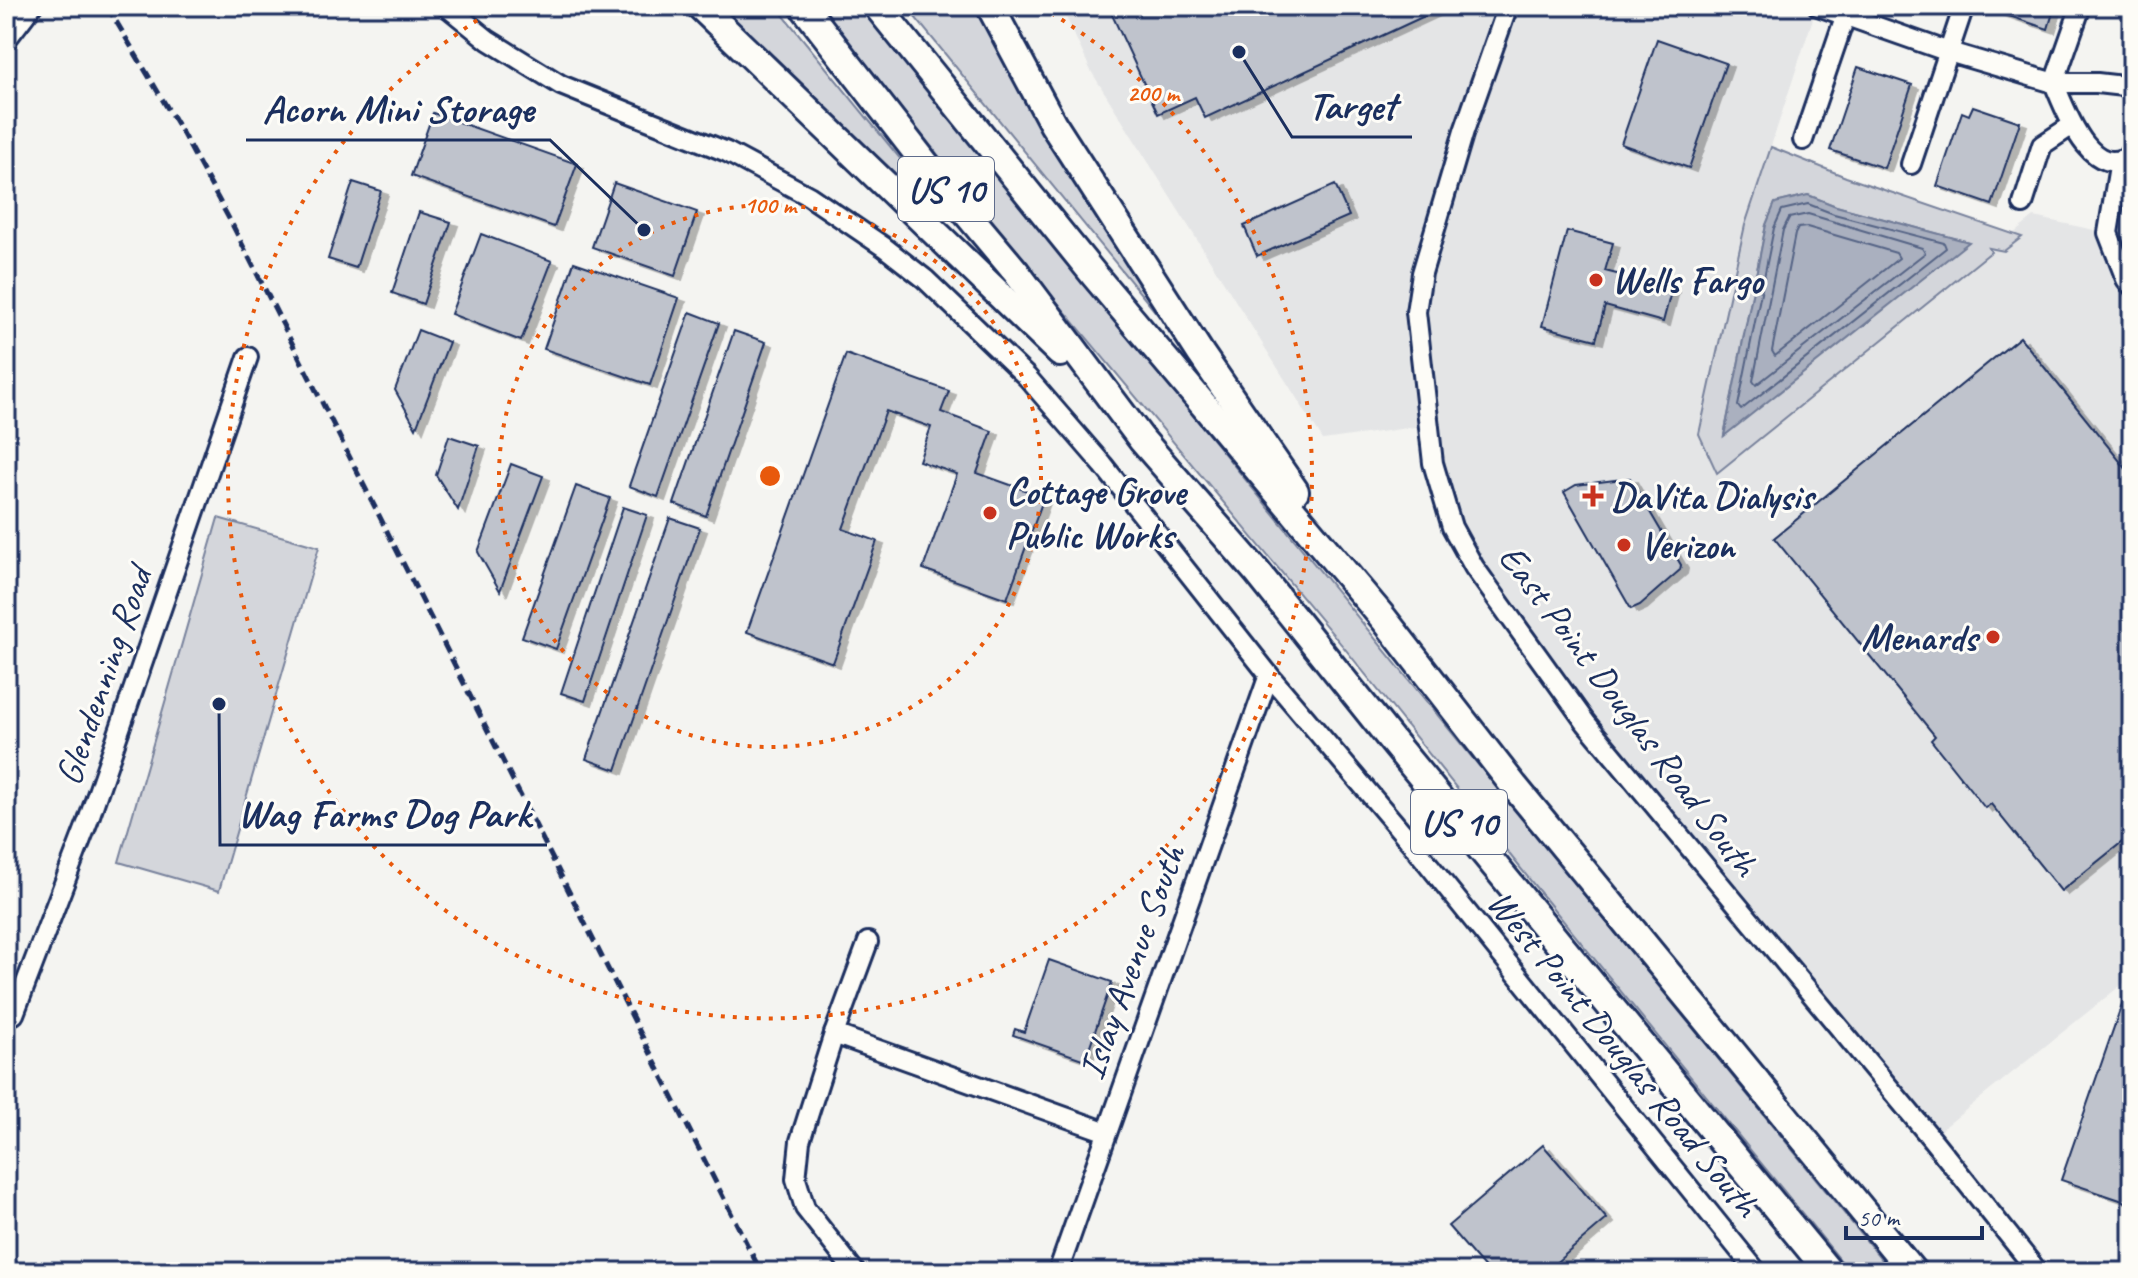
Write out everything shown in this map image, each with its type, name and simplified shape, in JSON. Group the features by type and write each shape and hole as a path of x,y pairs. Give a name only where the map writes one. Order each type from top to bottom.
{"highway":[{"path":"700,6 1060,353 1091,372"},
{"name":"US 10","path":"803,6 928,167 1016,272 1142,440 1257,572 1829,1272"},
{"name":"US 10","path":"877,6 1095,276 1384,619 1534,810 1913,1272"},
{"path":"990,6 1053,124 1201,354 1384,619"}],"street":[{"path":"6,40 32,6"},
{"name":"West Point Douglas Road South","path":"446,6 488,40 561,85 727,152 809,196 925,279 1027,377 1103,465 1269,675 1412,844 1757,1272"},
{"name":"East Point Douglas Road South","path":"1508,6 1464,131 1434,230 1422,273 1416,312 1433,463 1452,527 1474,567 1586,723 1931,1138 2038,1272"},
{"path":"1818,6 1949,52 2054,83 2132,87"},
{"path":"1911,164 1964,6"},
{"path":"2081,6 2054,83 2071,126 2089,149 2099,156 2126,157 2108,233 2132,287"},
{"path":"1803,140 1845,17"},
{"path":"2023,204 2042,145 2071,126"},
{"name":"Glendenning Road","path":"10,1013 88,821 248,357"},
{"name":"Islay Avenue South","path":"1058,1272 1269,675"},
{"path":"855,1272 805,1208 796,1179 800,1141 834,1034 868,942"},
{"path":"834,1034 1107,1132"}],"shaded area":[{"path":"716,6 776,6 911,172 902,183"},
{"path":"820,6 859,6 1892,1272 1850,1272 1346,650 1004,238"},
{"path":"906,6 977,6 1055,150 1103,229 1160,313 1158,315"},
{"path":"1061,6 1817,6 1745,225 1699,434 1717,473 2034,217 2108,233 2132,287 2132,992 2125,982 1931,1138 1663,819 1474,567 1428,425 1323,440 1091,71"},
{"path":"1771,147 1846,177 2022,237 2004,251 1989,248 1991,252 1717,473 1699,434 1745,225","holes":["1808,195 1836,206 1968,242 1724,435 1766,225 1775,203"]},
{"path":"218,518 319,547 219,891 119,862"}],"water":[{"path":"1808,195 1836,206 1969,242 1724,436 1766,225 1775,203"}],"building":[{"path":"1108,6 1446,6 1205,118 1195,97 1158,114"},
{"path":"1996,6 2055,6 2048,29 1994,11"},
{"path":"1657,39 1726,63 1689,168 1621,144"},
{"path":"1858,67 1912,85 1884,168 1830,150"},
{"path":"1973,106 2020,122 1992,205 1937,186 1962,112 1969,115"},
{"path":"433,113 577,164 554,227 411,176"},
{"path":"353,182 381,191 356,268 328,259"},
{"path":"614,183 697,212 675,276 592,247"},
{"path":"1335,185 1349,216 1257,256 1244,226"},
{"path":"419,212 451,222 423,304 392,293"},
{"name":"Wells Fargo","path":"1567,231 1613,243 1605,271 1672,288 1663,322 1605,306 1596,340 1542,326"},
{"path":"481,234 552,261 521,341 451,314"},
{"path":"574,262 679,298 650,385 544,349"},
{"path":"690,312 719,323 658,497 629,486"},
{"path":"418,330 449,342 416,428 395,390"},
{"path":"734,331 766,342 706,516 674,504"},
{"name":"Menards","path":"2020,337 2132,476 2132,834 2061,891 1991,804 1985,808 1931,740 1935,736 1774,538"},
{"name":"Cottage Grove Public Works","path":"846,354 949,391 941,412 992,431 977,473 1044,497 1007,599 923,569 957,474 919,461 931,427 886,411 843,529 877,541 833,663 747,632"},
{"path":"449,436 479,446 458,510 436,475"},
{"path":"511,464 543,476 500,591 478,552"},
{"path":"1630,478 1681,565 1680,570 1640,605 1631,609 1564,492 1576,485"},
{"path":"576,486 610,498 556,649 522,637"},
{"path":"623,507 647,515 585,701 561,693"},
{"path":"670,518 700,528 616,770 586,759"},
{"path":"1049,960 1112,982 1085,1060 1013,1035 1015,1029 1024,1032"},
{"path":"2132,975 2132,1204 2061,1180"},
{"path":"1543,1145 1607,1219 1545,1272 1488,1272 1448,1226"}],"railway":[{"path":"107,6 233,226 761,1272"}],"place":[{"name":"Target","path":"1239,52"},
{"name":"Acorn Mini Storage","path":"644,230"},
{"name":"Wells Fargo","path":"1596,280"},
{"name":"DaVita Dialysis","path":"1593,496"},
{"name":"Cottage Grove Public Works","path":"990,513"},
{"name":"Verizon","path":"1624,545"},
{"name":"Menards","path":"1993,637"},
{"name":"Wag Farms Dog Park","path":"219,704"}]}
